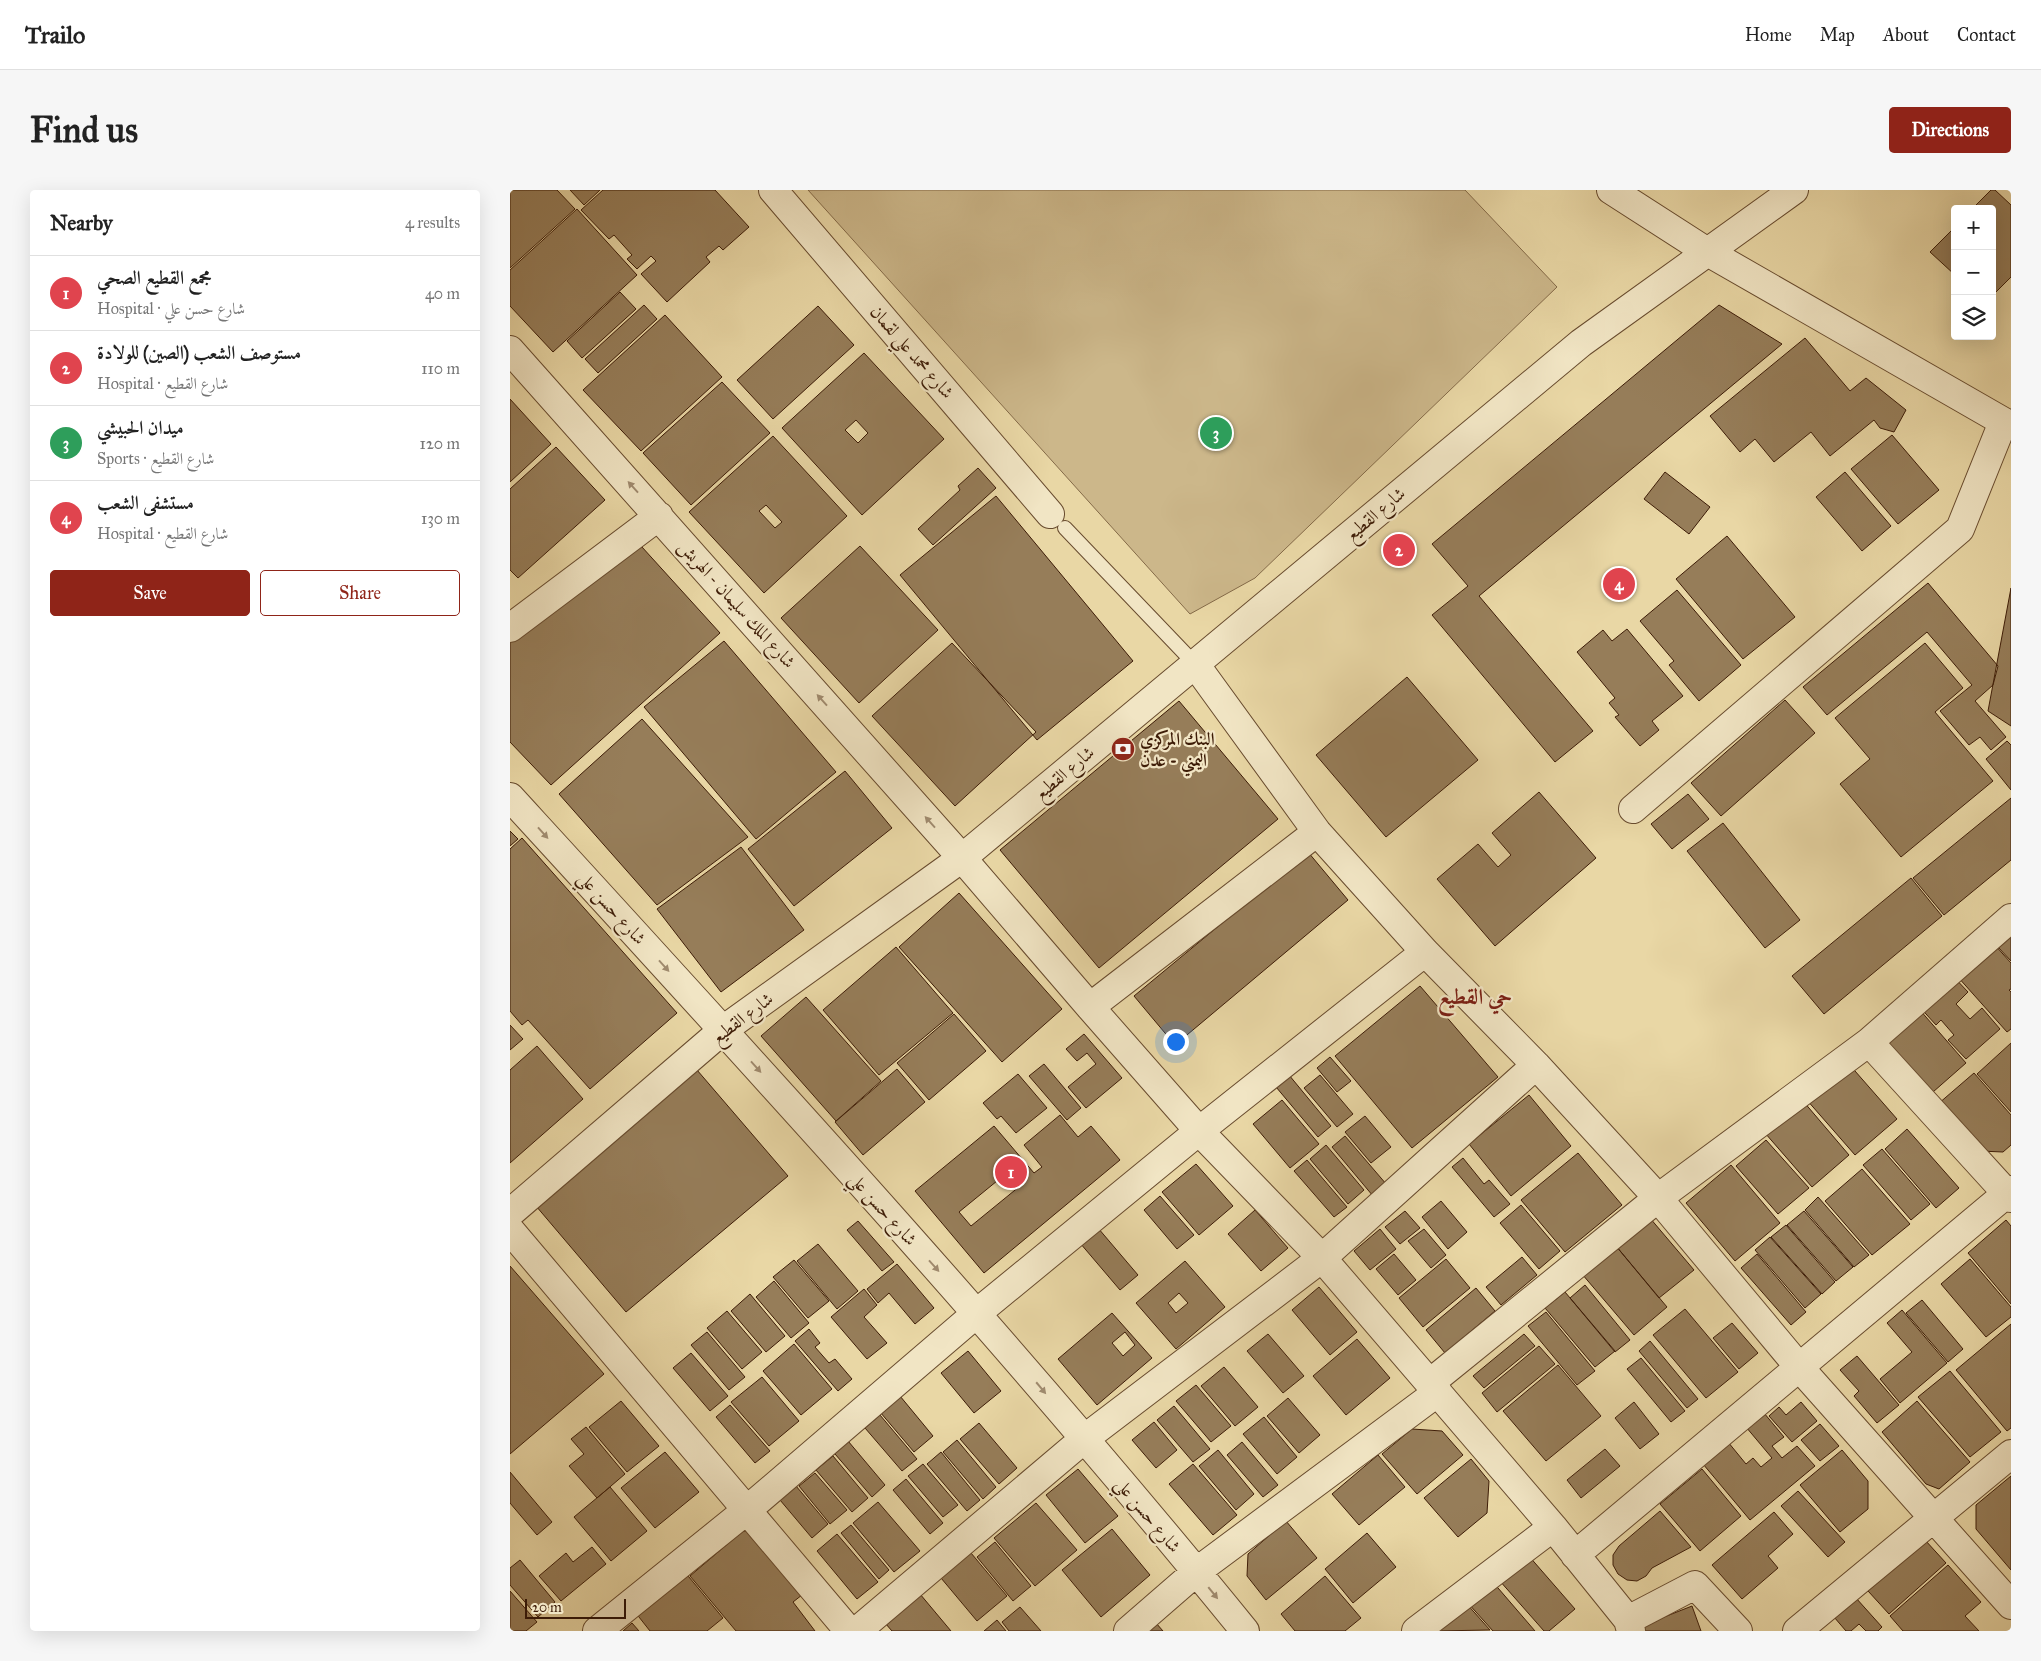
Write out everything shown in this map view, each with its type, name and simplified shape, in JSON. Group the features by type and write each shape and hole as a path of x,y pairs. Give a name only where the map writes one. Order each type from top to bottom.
{"street":[{"name":"شارع محمد علي لقمان","path":"773,190 1057,521"},
{"path":"1611,190 1706,251 2007,424 1960,529 1632,809"},
{"name":"شارع القطيع","path":"510,1213 723,1030 962,858 1581,343 1706,251 1794,190"},
{"name":"شارع الملك سليمان - الهريش","path":"510,350 962,858 1090,1008 1199,1131 1322,1258 1553,1527 1629,1625"},
{"path":"510,628 658,516"},
{"path":"1195,664 1317,832 1425,952 1536,1065 1658,1198 1799,1367 2011,1605"},
{"name":"شارع حسن علي","path":"510,797 723,1030 977,1313 1244,1631"},
{"path":"1090,1008 1317,832"},
{"path":"1128,1631 1196,1572 1434,1388 1658,1198 1869,1042 2011,918"},
{"path":"597,1631 746,1510 977,1313 1199,1131 1425,952"},
{"path":"1575,1555 1799,1367 2010,1194 1869,1042"},
{"path":"857,1631 1084,1439 1322,1258 1536,1065"},
{"path":"510,1230 849,1631"},
{"path":"1798,1631 2011,1454"},
{"path":"1416,1631 1553,1527"},
{"path":"1629,1625 1695,1585 1738,1631"}],"lane":[{"path":"1057,521 1195,664"}],"shaded area":[{"path":"808,190 1465,190 1557,287 1255,578 1190,614"}],"building":[{"path":"510,190 557,190 575,209 510,268"},
{"path":"570,190 600,190 584,205"},
{"path":"603,190 715,190 749,227 723,250 719,246 706,257 710,262 667,302 641,274 656,261 651,256 637,269 627,259 632,255 614,235 609,239 581,210"},
{"path":"1991,190 1995,190 2011,205 2011,277 1996,292 1996,205 1976,205"},
{"path":"577,209 637,275 553,352 510,306 510,270"},
{"path":"1951,231 1951,271 1930,252"},
{"path":"620,292 636,309 582,358 567,341"},
{"path":"644,305 657,319 598,373 585,359"},
{"path":"1719,305 1782,344 1479,596 1593,731 1555,762 1432,615 1468,586 1432,544"},
{"path":"818,306 854,345 773,419 737,380"},
{"path":"665,315 722,377 641,451 583,390"},
{"path":"1805,338 1850,391 1866,378 1906,410 1894,432 1880,428 1874,420 1830,456 1811,432 1774,462 1755,439 1740,452 1710,416"},
{"path":"864,353 944,439 862,515 782,428","holes":["856,420 868,433 858,443 845,430"]},
{"path":"722,382 770,433 691,505 643,453"},
{"path":"510,399 551,444 510,482"},
{"path":"1892,435 1939,490 1898,524 1851,469"},
{"path":"773,436 847,516 764,593 689,512","holes":["766,505 782,522 775,528 759,511"]},
{"path":"556,447 605,500 518,578 510,570 510,489"},
{"path":"978,468 996,488 933,545 918,529 960,490 958,486"},
{"path":"1665,472 1710,507 1689,534 1644,499"},
{"path":"1845,472 1891,526 1862,551 1816,497"},
{"path":"996,496 1133,661 1037,740 900,575"},
{"path":"632,536 720,633 551,785 510,742 510,628"},
{"path":"1727,536 1795,617 1743,659 1676,579"},
{"path":"860,546 938,630 859,703 781,618"},
{"path":"1928,583 1998,666 1993,685 1975,701 2006,737 1991,750 1980,737 1969,745 1940,711 1972,685 1927,632 1827,715 1803,687"},
{"path":"2011,588 2011,726 1988,711"},
{"path":"1677,590 1741,665 1699,701 1669,665 1674,661 1640,621"},
{"path":"1627,629 1683,696 1652,721 1659,730 1640,746 1615,717 1619,715 1609,703 1615,698 1577,652 1603,630 1612,641"},
{"path":"724,641 836,772 756,839 644,707"},
{"path":"952,643 1036,732 955,806 872,716"},
{"path":"1925,643 1963,688 1935,712 1993,781 1901,857 1840,784 1870,759 1835,718"},
{"path":"1407,677 1478,760 1386,837 1316,755"},
{"path":"1785,700 1815,733 1721,816 1691,783"},
{"path":"1179,701 1278,819 1099,968 1000,850"},
{"path":"642,719 748,837 657,905 559,794"},
{"path":"2007,741 2011,745 2011,790 1986,759"},
{"path":"845,771 892,828 794,906 748,849"},
{"path":"1539,792 1596,858 1495,946 1437,879 1478,844 1498,867 1511,855 1492,833"},
{"path":"1688,794 1709,819 1672,849 1651,824"},
{"path":"2011,798 2011,860 1944,915 1913,878"},
{"path":"1723,823 1800,920 1765,948 1687,851"},
{"path":"510,831 518,839 510,846"},
{"path":"522,838 677,1013 590,1089 528,1020 522,1025 510,1011 510,849"},
{"path":"741,847 804,930 721,992 657,909"},
{"path":"1308,852 1348,900 1175,1045 1134,996"},
{"path":"1911,878 1942,916 1824,1014 1792,976"},
{"path":"959,893 1062,1009 1002,1062 899,947"},
{"path":"2011,935 2011,961 1998,947"},
{"path":"1994,944 2011,963 2011,989 2009,990 2011,992 2011,1029 2007,1032 1957,976"},
{"path":"896,947 953,1013 879,1075 823,1010"},
{"path":"1951,974 1968,992 1956,1004 1970,1019 1982,1008 2000,1029 1966,1059 1948,1040 1954,1035 1941,1020 1936,1025 1917,1004"},
{"path":"1420,986 1498,1077 1412,1148 1335,1056"},
{"path":"806,997 881,1081 836,1121 761,1036"},
{"path":"1919,1009 1966,1063 1933,1092 1885,1039"},
{"path":"954,1014 986,1051 929,1100 897,1063"},
{"path":"510,1025 523,1039 510,1050"},
{"path":"1084,1034 1122,1078 1086,1108 1068,1087 1096,1064 1087,1053 1077,1061 1066,1049"},
{"path":"2011,1043 2011,1112 1977,1074"},
{"path":"537,1046 583,1099 510,1163 510,1070"},
{"path":"1330,1057 1351,1081 1337,1092 1317,1068"},
{"path":"1848,1063 1897,1119 1855,1155 1806,1099"},
{"path":"1044,1064 1081,1108 1067,1120 1029,1076"},
{"path":"897,1069 925,1102 863,1155 835,1122"},
{"path":"697,1070 788,1176 626,1312 536,1206"},
{"path":"1974,1073 2011,1115 2011,1145 2003,1152 1980,1151 1938,1104"},
{"path":"1018,1074 1047,1108 1016,1133 1001,1116 997,1119 983,1103"},
{"path":"1289,1075 1331,1126 1318,1137 1276,1087"},
{"path":"1320,1075 1353,1114 1337,1127 1304,1088"},
{"path":"1529,1095 1571,1146 1511,1196 1469,1144"},
{"path":"1282,1100 1319,1144 1290,1168 1253,1124"},
{"path":"1803,1101 1849,1155 1812,1187 1765,1133"},
{"path":"1060,1115 1078,1137 1091,1126 1120,1160 984,1273 915,1191 994,1126 1034,1173 1042,1167 1024,1145","holes":["1008,1172 1020,1186 971,1226 959,1212"]},
{"path":"1365,1116 1391,1147 1371,1163 1345,1132"},
{"path":"1907,1129 1959,1188 1936,1208 1885,1149"},
{"path":"1345,1136 1387,1185 1373,1196 1332,1147"},
{"path":"1766,1140 1809,1188 1778,1214 1736,1166"},
{"path":"1326,1145 1364,1190 1348,1204 1310,1159"},
{"path":"1882,1149 1930,1204 1911,1220 1863,1165"},
{"path":"1578,1153 1622,1205 1565,1252 1521,1200"},
{"path":"1463,1158 1484,1184 1489,1180 1510,1204 1494,1217 1452,1167"},
{"path":"1307,1160 1347,1207 1334,1217 1294,1171"},
{"path":"1196,1164 1233,1206 1199,1235 1162,1192"},
{"path":"1731,1165 1780,1223 1735,1261 1686,1203"},
{"path":"1862,1169 1910,1224 1872,1255 1825,1201"},
{"path":"1160,1196 1194,1235 1177,1249 1144,1210"},
{"path":"1818,1197 1869,1255 1854,1267 1805,1210"},
{"path":"1441,1201 1467,1232 1448,1249 1422,1217"},
{"path":"1521,1205 1560,1251 1539,1269 1500,1223"},
{"path":"1255,1210 1288,1248 1261,1271 1228,1234"},
{"path":"1405,1211 1420,1228 1400,1244 1385,1227"},
{"path":"1644,1211 1694,1270 1659,1298 1616,1246"},
{"path":"1804,1211 1853,1267 1836,1281 1787,1225"},
{"path":"2006,1220 2011,1226 2011,1304 1968,1253"},
{"path":"858,1221 894,1262 882,1271 847,1230"},
{"path":"1786,1225 1835,1282 1822,1294 1771,1237"},
{"path":"1098,1228 1138,1275 1120,1290 1080,1243"},
{"path":"1380,1229 1396,1249 1370,1270 1354,1251"},
{"path":"1424,1229 1446,1255 1431,1268 1408,1241"},
{"path":"1770,1237 1821,1294 1805,1308 1755,1250"},
{"path":"818,1244 858,1291 837,1309 797,1261"},
{"path":"1616,1246 1667,1307 1634,1335 1582,1274"},
{"path":"1394,1254 1416,1280 1398,1295 1376,1269"},
{"path":"1757,1254 1806,1312 1791,1325 1741,1268"},
{"path":"1522,1257 1537,1275 1501,1305 1486,1287"},
{"path":"1446,1259 1470,1288 1423,1327 1399,1298"},
{"path":"1970,1259 2011,1307 2011,1317 1986,1337 1941,1284"},
{"path":"794,1260 829,1301 808,1318 773,1277"},
{"path":"1185,1261 1225,1307 1176,1349 1136,1303","holes":["1179,1293 1188,1303 1176,1313 1168,1303"]},
{"path":"897,1264 934,1308 915,1324 889,1293 878,1303 867,1289"},
{"path":"510,1266 604,1374 510,1454"},
{"path":"774,1281 809,1323 791,1338 756,1297"},
{"path":"1585,1285 1630,1340 1615,1352 1570,1298"},
{"path":"1319,1287 1357,1332 1330,1355 1292,1310"},
{"path":"1476,1288 1495,1311 1445,1353 1426,1330"},
{"path":"864,1289 877,1305 864,1317 887,1343 867,1359 831,1317"},
{"path":"1565,1292 1615,1351 1595,1367 1545,1308"},
{"path":"750,1294 785,1336 766,1352 731,1311"},
{"path":"1922,1300 1963,1349 1948,1362 1906,1313"},
{"path":"1685,1309 1738,1372 1706,1398 1653,1335"},
{"path":"1902,1310 1947,1363 1900,1403 1880,1379 1912,1352 1887,1323"},
{"path":"727,1311 762,1352 742,1369 707,1328"},
{"path":"1546,1312 1595,1371 1577,1385 1528,1326"},
{"path":"1112,1313 1152,1358 1097,1405 1058,1359","holes":["1125,1332 1135,1345 1123,1356 1112,1343"]},
{"path":"1732,1323 1758,1353 1739,1369 1713,1338"},
{"path":"2011,1324 2011,1428 2007,1431 1956,1370"},
{"path":"809,1329 820,1343 815,1347 829,1363 835,1359 852,1379 838,1391 795,1341"},
{"path":"707,1332 745,1377 729,1390 691,1345"},
{"path":"1268,1334 1304,1376 1283,1393 1247,1351"},
{"path":"1524,1334 1535,1346 1484,1388 1473,1376"},
{"path":"1357,1339 1390,1378 1346,1415 1313,1376"},
{"path":"1650,1341 1698,1399 1687,1408 1639,1351"},
{"path":"794,1344 832,1389 801,1415 763,1371"},
{"path":"1539,1346 1555,1364 1497,1412 1482,1393"},
{"path":"968,1351 1001,1391 974,1413 941,1373"},
{"path":"691,1353 728,1396 710,1411 673,1368"},
{"path":"1857,1356 1899,1405 1877,1423 1854,1396 1859,1391 1840,1370"},
{"path":"1641,1358 1685,1411 1671,1422 1627,1369"},
{"path":"1558,1365 1601,1416 1546,1461 1503,1411"},
{"path":"1224,1367 1258,1407 1235,1426 1201,1386"},
{"path":"1950,1371 2001,1432 1970,1457 1918,1397"},
{"path":"762,1377 799,1421 769,1446 731,1402"},
{"path":"1196,1385 1231,1426 1211,1442 1176,1401"},
{"path":"900,1396 933,1436 914,1452 880,1412"},
{"path":"1288,1398 1320,1435 1299,1453 1267,1416"},
{"path":"621,1401 659,1446 627,1472 589,1427"},
{"path":"1917,1401 1970,1462 1939,1489 1926,1484 1882,1432"},
{"path":"1634,1402 1659,1434 1640,1449 1615,1418"},
{"path":"1801,1402 1817,1421 1792,1442 1769,1416 1779,1407 1786,1415"},
{"path":"730,1405 770,1451 755,1463 716,1417"},
{"path":"1174,1406 1210,1449 1193,1462 1157,1420"},
{"path":"1764,1413 1784,1437 1772,1446 1782,1458 1797,1446 1815,1466 1750,1520 1703,1464 1728,1442 1746,1464 1753,1458 1761,1467 1772,1458 1746,1427"},
{"path":"880,1415 917,1459 902,1471 865,1428"},
{"path":"1264,1417 1297,1457 1277,1474 1243,1434"},
{"path":"1154,1422 1177,1450 1156,1468 1132,1440"},
{"path":"979,1423 1017,1468 999,1484 960,1439"},
{"path":"1820,1424 1839,1446 1820,1461 1801,1440"},
{"path":"586,1427 625,1474 597,1498 569,1466 584,1454 571,1439"},
{"path":"1412,1429 1442,1431 1463,1455 1417,1494 1382,1454"},
{"path":"843,1435 885,1485 872,1497 829,1447"},
{"path":"957,1440 996,1487 983,1499 943,1452"},
{"path":"1242,1442 1278,1485 1263,1497 1227,1455"},
{"path":"1605,1449 1620,1466 1581,1498 1567,1480"},
{"path":"1218,1450 1254,1494 1236,1510 1199,1466"},
{"path":"1842,1450 1868,1481 1868,1509 1840,1532 1800,1485"},
{"path":"665,1452 699,1492 655,1528 621,1488"},
{"path":"941,1452 980,1500 967,1511 927,1464"},
{"path":"1378,1455 1405,1487 1359,1525 1332,1494"},
{"path":"833,1456 868,1498 852,1512 816,1470"},
{"path":"1471,1459 1489,1481 1487,1513 1458,1537 1424,1498"},
{"path":"923,1464 958,1505 943,1517 908,1476"},
{"path":"1193,1464 1237,1515 1213,1535 1169,1484"},
{"path":"1078,1469 1118,1516 1085,1543 1046,1495"},
{"path":"1702,1469 1741,1516 1700,1551 1660,1504"},
{"path":"510,1472 552,1522 537,1535 510,1503"},
{"path":"815,1473 847,1510 830,1524 799,1486"},
{"path":"2011,1476 2011,1570 1976,1529 1976,1505"},
{"path":"906,1479 943,1523 930,1534 893,1490"},
{"path":"796,1486 828,1524 812,1538 780,1500"},
{"path":"610,1487 647,1531 611,1561 574,1517"},
{"path":"1798,1491 1845,1542 1828,1557 1781,1506"},
{"path":"878,1502 920,1551 894,1572 853,1523"},
{"path":"1036,1503 1077,1550 1035,1586 994,1538"},
{"path":"1660,1511 1691,1547 1652,1568 1646,1576 1637,1581 1627,1580 1618,1574 1613,1565 1613,1555 1619,1546"},
{"path":"1774,1512 1793,1534 1768,1556 1778,1568 1742,1599 1712,1565"},
{"path":"1286,1521 1317,1558 1266,1600 1247,1576 1248,1554"},
{"path":"851,1525 889,1570 879,1579 841,1533"},
{"path":"745,1529 802,1595 793,1602 815,1631 736,1631 690,1576"},
{"path":"1112,1529 1150,1575 1101,1617 1062,1570"},
{"path":"1915,1529 1946,1563 1889,1614 1858,1580"},
{"path":"1367,1533 1396,1567 1353,1603 1325,1569"},
{"path":"837,1534 878,1582 857,1599 817,1551"},
{"path":"995,1542 1031,1586 1013,1601 977,1557"},
{"path":"592,1547 606,1564 561,1601 539,1576 566,1553 573,1562"},
{"path":"971,1553 1007,1596 977,1621 941,1578"},
{"path":"1528,1555 1575,1609 1549,1631 1544,1631 1499,1580"},
{"path":"520,1560 555,1602 538,1617 510,1585 510,1568"},
{"path":"1948,1565 1981,1602 1965,1616 1979,1631 1903,1631 1890,1616"},
{"path":"684,1571 723,1618 707,1631 650,1631 635,1612"},
{"path":"1325,1576 1361,1618 1345,1631 1295,1631 1281,1614"},
{"path":"1492,1581 1535,1631 1493,1631 1467,1602"},
{"path":"510,1591 537,1622 526,1631 510,1631"},
{"path":"920,1594 951,1631 892,1631 885,1623"},
{"path":"1856,1598 1882,1627 1878,1631 1866,1631 1859,1624 1851,1631 1846,1631 1834,1617"},
{"path":"1466,1603 1490,1630 1434,1631"},
{"path":"1692,1606 1701,1631 1629,1631 1649,1623"},
{"path":"1020,1607 1041,1631 1009,1631 1002,1622"},
{"path":"997,1620 1006,1631 984,1631"},
{"path":"632,1623 639,1631 623,1631"},
{"path":"1156,1623 1163,1631 1146,1631"}],"place":[{"name":"ميدان الحبيشي","path":"1216,433"},
{"name":"مستوصف الشعب (الصين) للولادة","path":"1399,550"},
{"name":"مستشفى الشعب","path":"1619,584"},
{"name":"البنك المركزي اليمني - عدن","path":"1123,749"},
{"name":"مجمع القطيع الصحي","path":"1011,1172"}],"district":[{"name":"حي القطيع","path":"1475,996"}]}
